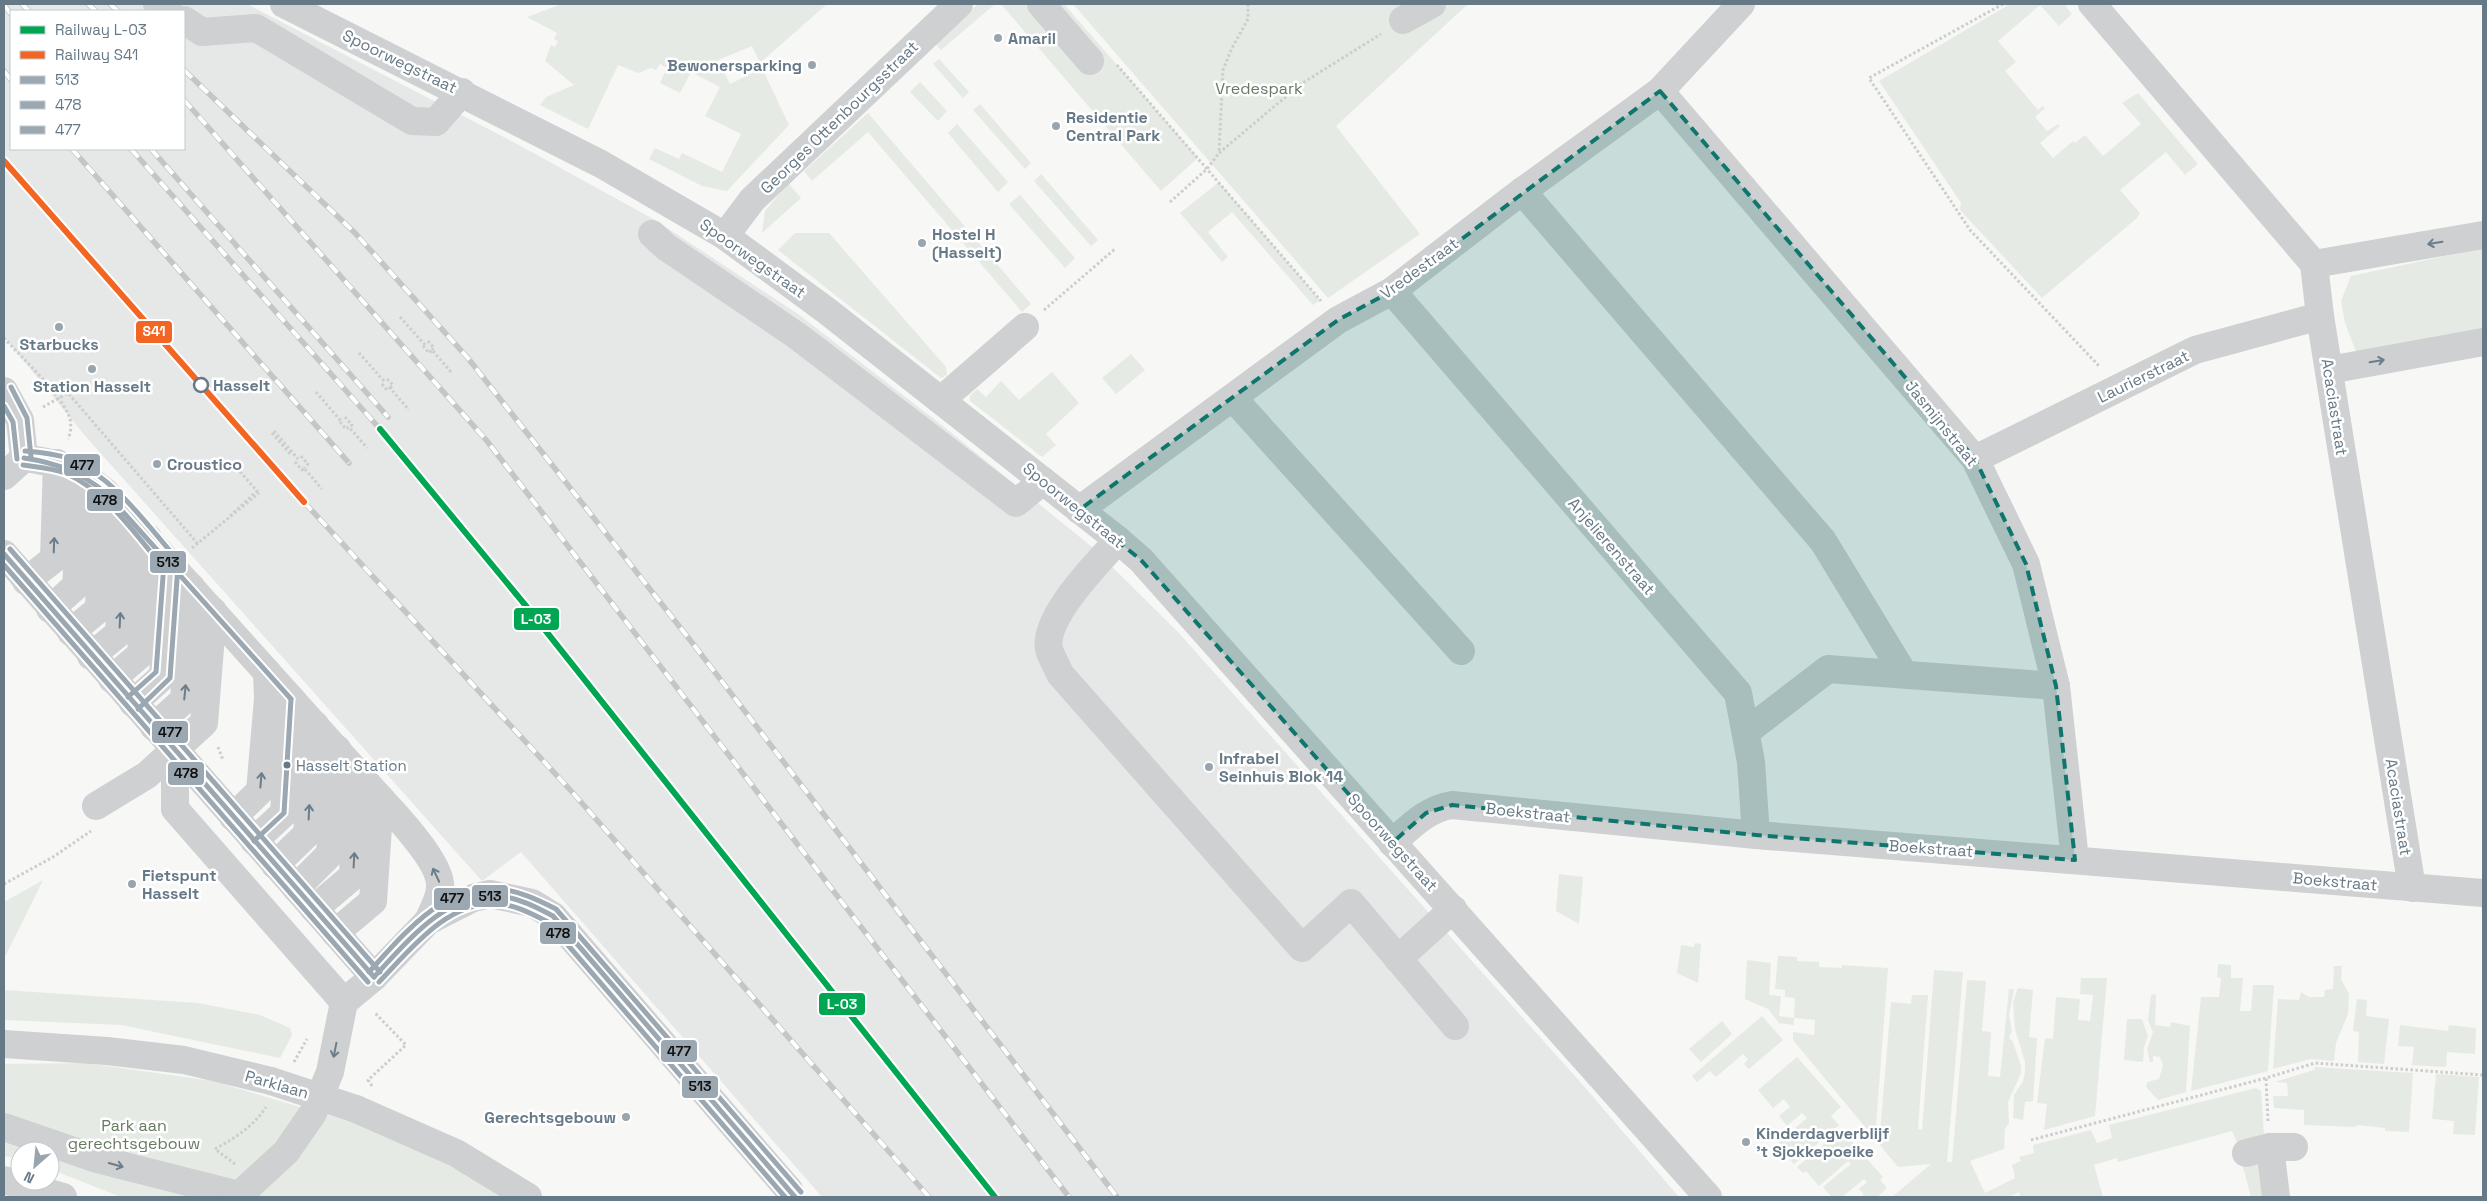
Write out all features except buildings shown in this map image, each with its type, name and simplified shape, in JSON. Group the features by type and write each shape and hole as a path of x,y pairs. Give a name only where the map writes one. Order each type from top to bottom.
{"street":[{"name":"Spoorwegstraat","path":"284,4 462,92 601,164 725,236 827,311 1118,540 1141,560 1392,843 1453,908 1708,1197"},
{"name":"Georges Ottenbourgsstraat","path":"725,236 752,200 959,4"},
{"path":"1041,4 1103,62"},
{"path":"1403,20 1432,4"},
{"path":"2092,4 2314,264 2483,235"},
{"name":"Vredestraat","path":"1079,510 1338,320 1392,291 1522,191 1660,91 1732,7"},
{"path":"185,21 202,32 256,28 412,121 436,122 462,92"},
{"name":"Jasmijnstraat","path":"1660,91 1975,459 2026,564 2056,686 2075,860"},
{"path":"1522,191 1823,541 1904,674"},
{"path":"652,234 666,247 796,335 1016,503 1043,481"},
{"name":"Acaciastraat","path":"2314,264 2320,316 2412,888"},
{"name":"Anjelierenstraat","path":"1392,291 1738,693 1751,762 1756,835"},
{"name":"Laurierstraat","path":"1975,459 2195,350 2320,316"},
{"path":"941,400 1024,327"},
{"path":"2329,370 2483,342"},
{"path":"4,391 20,420 24,458"},
{"path":"1233,398 1461,651"},
{"path":"4,476 24,458 57,462 83,474 106,493 417,840 427,855 440,883 436,904 428,921 374,977 344,1002 330,1072 313,1113 286,1152 238,1196 97,1159 4,1127"},
{"path":"26,581 54,559 57,462"},
{"path":"50,608 76,586 83,474"},
{"path":"71,632 99,609 102,518 106,493"},
{"path":"92,656 119,633 126,515"},
{"path":"112,679 141,654 148,538"},
{"path":"1118,540 1064,604 1053,622 1049,648 1060,674 1302,948 1351,903 1455,1026"},
{"path":"4,554 374,977"},
{"path":"133,703 163,676 171,564"},
{"path":"154,727 184,700 192,587"},
{"path":"95,818 147,775 204,723 213,611"},
{"path":"1746,732 1828,669 2056,686"},
{"path":"233,817 260,791 268,699 268,672"},
{"path":"254,841 284,813 291,699"},
{"path":"275,865 307,834 315,725"},
{"path":"296,888 330,854 337,749"},
{"path":"174,750 175,809 344,1002"},
{"path":"314,909 353,876 358,772"},
{"path":"335,933 373,900 380,798"},
{"name":"Boekstraat","path":"1392,843 1426,813 1452,805 1756,835 2483,893"},
{"path":"428,921 473,898 490,894 532,903 553,916 789,1190"},
{"path":"1398,959 1453,908"},
{"name":"Parklaan","path":"4,1044 107,1051 184,1060 271,1081 356,1109 456,1153 528,1197"},
{"path":"2270,1149 2276,1197"},
{"path":"4,1180 63,1197"}],"path":[{"path":"1219,153 1223,70 1232,48 1248,19 1248,4"},
{"path":"2003,4 1869,78 1970,230 2119,388"},
{"path":"1170,202 1207,169 1219,153 1301,84 1403,20"},
{"path":"1103,62 1207,169 1338,320"},
{"path":"1024,327 1115,249"},
{"path":"401,316 426,344 434,348 432,350 450,372"},
{"path":"4,338 58,399 70,418 70,434 57,462"},
{"path":"426,344 429,353 432,350"},
{"path":"359,354 384,382 387,390 390,388 409,410"},
{"path":"384,382 393,385 390,388"},
{"path":"317,392 342,420 346,429 349,428 367,448"},
{"path":"20,420 68,393 198,544"},
{"path":"342,420 352,425 349,428"},
{"path":"273,432 298,460 302,470 304,468 322,489"},
{"path":"298,460 308,464 304,468"},
{"path":"228,518 257,491 235,466"},
{"path":"171,564 259,493"},
{"path":"4,884 53,858 95,818"},
{"path":"368,1080 406,1045 376,1013"},
{"path":"2031,1140 2266,1078 2315,1063 2483,1075"},
{"path":"2266,1078 2270,1149"}],"highlighted area":[{"path":"1660,91 1975,459 2026,564 2056,686 2075,860 1756,835 1452,805 1426,813 1392,843 1141,560 1079,510 1338,320 1392,291"}],"shaded area":[{"path":"4,4 247,4 519,145 655,220 798,314 943,426 1092,547 1177,631 1582,1084 1679,1197 822,1197 521,852 482,881 87,438 4,337"}],"green space":[{"path":"562,4 827,4 760,63 752,46 718,60 730,84 762,68 789,125 727,191 702,186 649,159 655,148 679,159 682,153 722,172 741,134 705,116 720,87 691,72 680,93 660,83 667,68 660,64 656,70 651,68 638,73 618,65 588,129 540,105 546,97 574,85 545,61 551,45 555,47 558,41 554,39 557,33 527,17"},
{"path":"978,4 995,4 941,50 934,42"},
{"path":"1001,4 1064,4 1198,158 1161,191"},
{"name":"Vredespark","path":"1073,4 1468,4 1336,126 1420,234 1328,298"},
{"path":"2010,4 2064,4 2072,14 2059,26 2040,5 1998,41 2016,62 2005,71 2038,110 2043,106 2045,108 2035,117 2047,131 2058,124 2060,126 2040,143 2053,158 2073,141 2075,143 2085,135 2103,156 2141,124 2122,103 2138,93 2198,164 2185,175 2166,152 2120,190 2140,213 2137,218 2042,298 1960,210 1961,203 1879,81"},
{"path":"939,59 969,92 963,98 933,64"},
{"path":"920,82 947,111 938,121 910,92"},
{"path":"980,104 1031,163 1025,169 973,110"},
{"path":"868,113 1031,304 1022,312 868,132 812,181 804,171"},
{"path":"957,124 1008,182 998,192 948,133"},
{"path":"1041,174 1098,240 1091,246 1034,181"},
{"path":"1219,182 1320,300 1313,305 1232,212 1208,232 1228,257 1222,262 1180,213"},
{"path":"788,183 801,198 762,233 765,211"},
{"path":"1020,195 1075,258 1065,268 1009,204"},
{"path":"795,233 829,233 946,367 947,375 941,378 778,250"},
{"path":"2483,248 2483,332 2357,354 2345,323 2341,301 2351,276"},
{"path":"1131,354 1145,370 1116,394 1102,378"},
{"path":"1052,372 1079,403 1046,434 1056,445 1042,457 970,401 970,396 977,389 986,397 1001,381 1019,400"},
{"path":"1559,874 1583,877 1579,924 1556,911"},
{"path":"43,880 4,959 4,902"},
{"path":"1695,943 1701,944 1698,983 1677,973 1681,945 1694,947"},
{"path":"1778,956 1797,957 1797,961 1819,962 1819,967 1842,968 1842,965 1888,968 1875,1139 1793,1040 1793,1032 1814,1035 1815,1020 1794,1018 1795,998 1785,997 1785,990 1775,989"},
{"path":"1747,960 1771,963 1769,995 1781,996 1779,1016 1794,1018 1794,1025 1779,1023 1768,1009 1745,999"},
{"path":"2218,964 2231,965 2231,978 2243,978 2240,1011 2251,1011 2253,985 2274,985 2268,1071 2191,1091 2201,997 2219,997 2221,978 2217,977"},
{"path":"2334,966 2342,966 2341,979 2349,994 2348,1014 2336,1043 2334,1061 2311,1059 2273,1069 2278,999 2299,1000 2301,992 2309,997 2324,997 2325,990 2333,989"},
{"path":"1934,970 1963,972 1947,1162 1952,1162 1967,980 1986,981 1982,1031 1991,1032 1988,1076 2000,1077 2009,989 2014,989 2009,1015 2012,1031 2009,1038 2013,1042 2021,1066 2021,1073 2008,1102 2009,1123 2005,1129 2004,1149 1970,1161 1985,1193 2015,1178 2012,1165 2021,1161 2019,1157 2034,1153 2033,1145 2091,1130 2097,1143 2112,1138 2109,1125 2256,1088 2261,1091 2264,1135 2237,1142 2232,1131 2118,1162 2117,1158 2094,1165 2103,1197 2020,1197 2019,1192 2009,1197 1892,1197 1931,1164 1898,1167 1879,1144 1891,1002 1911,1004 1912,995 1928,995 1918,1129 1922,1130"},
{"path":"2081,978 2107,978 2095,1116 2044,1130 2047,1104 2037,1103 2045,1038 2053,1039 2056,997 2080,999 2078,1020 2090,1021 2093,995 2080,994"},
{"path":"2018,988 2033,990 2029,1037 2037,1038 2033,1101 2025,1102 2023,1120 2013,1118 2014,1095 2023,1081 2025,1072 2025,1062 2015,1029 2013,1002"},
{"path":"4,990 198,1003 260,1015 290,1028 292,1035 280,1058 121,1025 4,1020"},
{"path":"2156,994 2155,1025 2170,1027 2171,1022 2190,1026 2186,1092 2158,1100 2146,1087 2147,1082 2159,1079 2163,1065 2160,1057 2153,1056 2153,1062 2150,1062 2147,1049 2153,1032 2148,1020 2151,995"},
{"path":"2357,999 2367,1000 2366,1016 2389,1019 2384,1064 2358,1062 2359,1032 2353,1031"},
{"path":"1762,1016 1783,1040 1749,1069 1744,1064 1748,1059 1743,1054 1716,1077 1710,1071 1697,1082 1692,1076"},
{"path":"2127,1019 2142,1019 2148,1036 2144,1047 2143,1062 2124,1060"},
{"path":"1722,1021 1732,1034 1701,1062 1689,1049"},
{"path":"2400,1025 2448,1031 2449,1025 2476,1028 2475,1054 2447,1052 2446,1067 2412,1065 2414,1047 2398,1046"},
{"path":"1797,1057 1841,1107 1831,1116 1839,1125 1794,1164 1787,1156 1789,1153 1779,1142 1807,1118 1802,1113 1787,1126 1779,1116 1790,1107 1784,1099 1773,1108 1758,1090"},
{"name":"Park aan gerechtsgebouw","path":"86,1063 213,1081 351,1122 421,1150 507,1197 121,1197 60,1173 60,1141 10,1141 10,1157 4,1156 4,1064"},
{"path":"2315,1067 2413,1073 2409,1132 2385,1131 2385,1128 2357,1125 2356,1127 2304,1125 2304,1110 2274,1108 2273,1096 2288,1096 2287,1083 2275,1082 2314,1070"},
{"path":"2436,1074 2479,1077 2475,1135 2453,1134 2454,1121 2432,1119"},
{"path":"1841,1130 1883,1177 1880,1180 1887,1188 1877,1197 1861,1197 1864,1194 1859,1189 1867,1182 1864,1179 1842,1197 1832,1197 1823,1187 1851,1164 1848,1161 1819,1186 1806,1171 1803,1173 1797,1167"},
{"path":"2258,1161 2265,1197 2251,1197 2242,1163"}],"railway":[{"path":"22,4 28,10"},
{"path":"88,4 95,10"},
{"path":"110,4 117,10"},
{"path":"4,5 10,13"},
{"path":"4,71 10,79"},
{"path":"185,71 355,233 467,357 694,645 1117,1197"},
{"path":"185,101 487,441 1069,1197"},
{"path":"73,150 349,463"},
{"path":"132,150 380,429"},
{"path":"152,150 388,417"},
{"path":"304,502 573,793 929,1197"}],"rail line":[{"name":"S41","path":"4,161 304,502"},
{"name":"L-03","path":"380,429 526,606 995,1197"}],"transit line":[{"name":"477","path":"11,387 27,418 31,457"},
{"name":"478","path":"4,406 13,422 17,459"},
{"name":"477","path":"25,451 48,453 70,459 86,467 129,503 177,559"},
{"name":"513","path":"24,458 68,470 87,479 106,493 291,699"},
{"name":"478","path":"23,465 65,473 94,491 120,515 165,569"},
{"name":"477","path":"10,549 380,972"},
{"name":"513","path":"4,554 374,977"},
{"name":"477","path":"128,697 156,672 164,563"},
{"name":"478","path":"4,565 368,982"},
{"name":"478","path":"138,709 170,678 178,565"},
{"name":"513","path":"254,841 284,813 291,699"},
{"name":"477","path":"369,972 410,928 442,903 460,894 479,889 507,890 529,896 556,909 801,1192"},
{"name":"513","path":"374,977 429,922 445,910 462,902 480,897 499,896 534,906 553,916 795,1197"},
{"name":"478","path":"379,982 417,942 447,918 463,910 480,905 498,904 524,910 548,922 785,1197"}],"place":[{"name":"Amaril","path":"998,38"},
{"name":"Bewonersparking","path":"812,65"},
{"name":"Residentie Central Park","path":"1056,126"},
{"name":"Hostel H (Hasselt)","path":"922,243"},
{"name":"Starbucks","path":"59,327"},
{"name":"Station Hasselt","path":"92,369"},
{"name":"Hasselt","path":"201,385"},
{"name":"Croustico","path":"157,464"},
{"name":"Hasselt Station","path":"287,765"},
{"name":"Infrabel Seinhuis Blok 14","path":"1209,767"},
{"name":"Fietspunt Hasselt","path":"132,884"},
{"name":"Gerechtsgebouw","path":"626,1117"},
{"name":"Kinderdagverblijf 't Sjokkepoeike","path":"1746,1142"}]}
